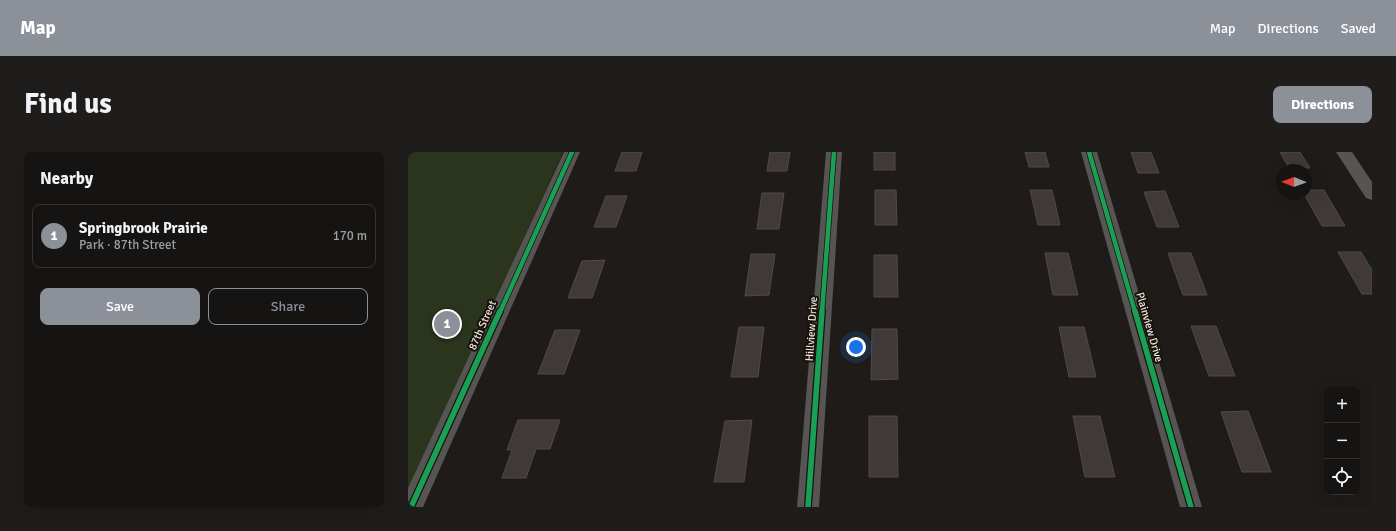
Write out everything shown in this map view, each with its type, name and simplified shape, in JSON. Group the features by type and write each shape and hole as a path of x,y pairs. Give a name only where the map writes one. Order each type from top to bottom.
{"street":[{"name":"87th Street","path":"411,507 572,152"},
{"name":"Hillview Drive","path":"808,507 834,152"},
{"name":"Plainview Drive","path":"1089,152 1191,507"},
{"path":"1344,152 1372,194"}],"green space":[{"path":"408,152 563,152 408,496"}],"building":[{"path":"622,152 642,152 636,171 615,171"},
{"path":"770,152 790,152 787,171 767,171"},
{"path":"874,152 895,152 895,170 874,170"},
{"path":"1025,152 1045,152 1049,167 1029,167"},
{"path":"1131,152 1151,152 1159,173 1138,173"},
{"path":"1280,152 1300,152 1308,164 1287,164"},
{"path":"875,190 896,190 897,225 875,225"},
{"path":"1030,190 1052,190 1060,225 1038,225"},
{"path":"1312,190 1324,190 1345,226 1322,226 1307,200 1312,200"},
{"path":"1165,191 1179,227 1157,227 1144,192"},
{"path":"762,193 784,193 779,229 757,229"},
{"path":"606,196 627,196 616,227 594,227"},
{"path":"1338,252 1361,252 1372,270 1372,294 1362,294"},
{"path":"1045,253 1068,253 1078,295 1053,295"},
{"path":"1168,253 1191,253 1207,295 1183,295"},
{"path":"751,254 775,254 769,295 745,296"},
{"path":"874,255 897,255 898,297 874,297"},
{"path":"605,260 592,298 568,298 582,261"},
{"path":"1191,326 1216,326 1235,376 1209,376"},
{"path":"739,327 764,327 758,377 731,377"},
{"path":"1059,327 1084,327 1096,377 1069,377"},
{"path":"872,329 897,329 898,379 871,380"},
{"path":"555,330 580,330 564,374 538,374"},
{"path":"1248,411 1271,472 1242,472 1221,412"},
{"path":"869,416 897,416 898,477 869,477"},
{"path":"1073,416 1100,416 1115,477 1085,477"},
{"path":"518,420 560,420 550,449 536,449 526,478 502,478 512,450 507,450"},
{"path":"752,420 744,482 714,482 725,421"}],"cycle path":[{"path":"411,507 572,152"},
{"path":"808,507 834,152"},
{"path":"1089,152 1191,507"}],"place":[{"name":"Springbrook Prairie","path":"447,324"}]}
